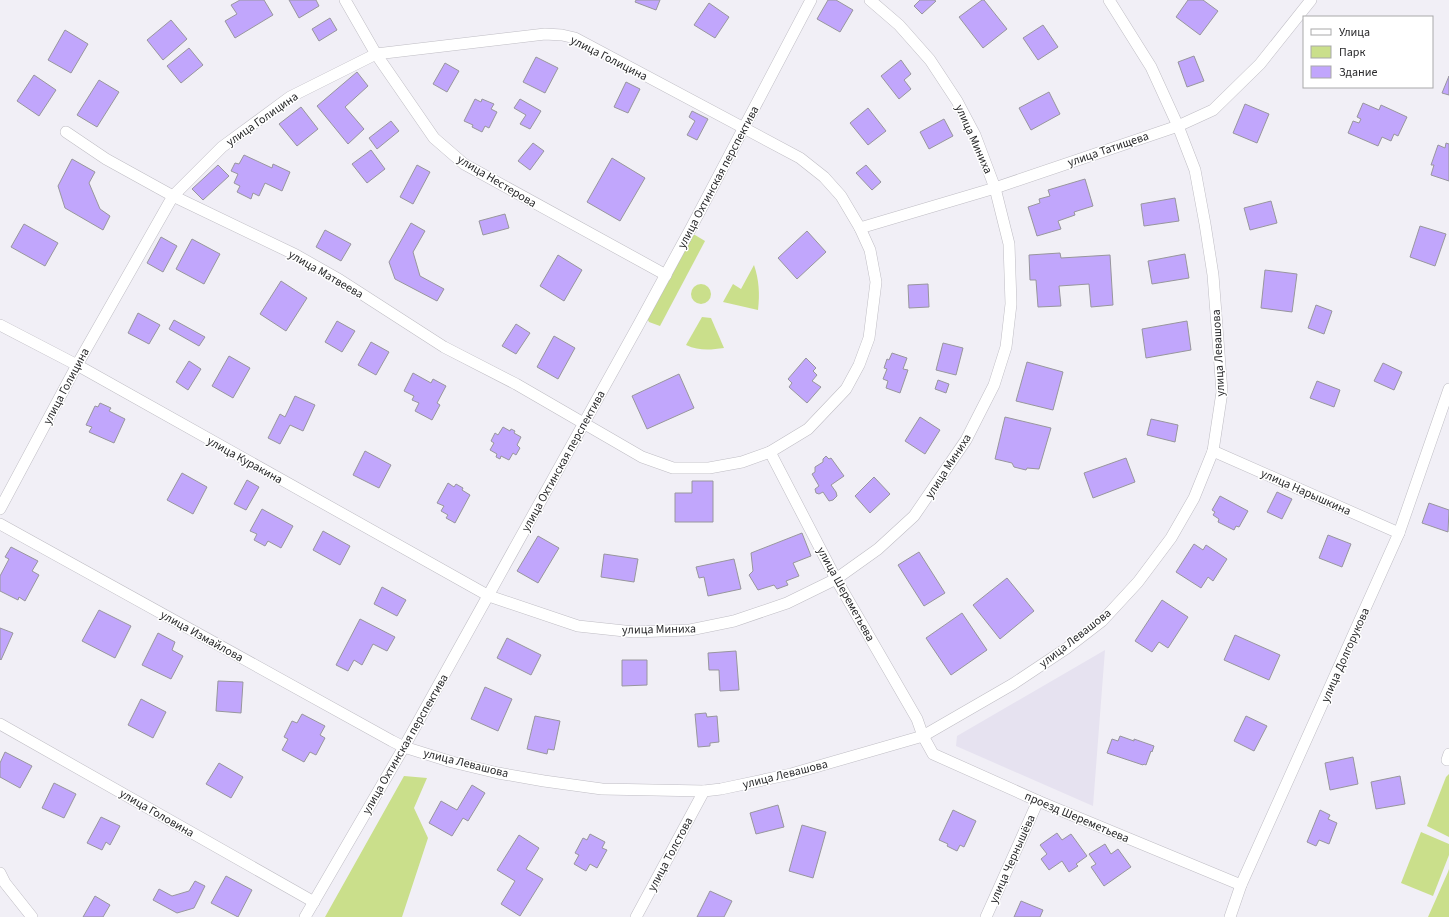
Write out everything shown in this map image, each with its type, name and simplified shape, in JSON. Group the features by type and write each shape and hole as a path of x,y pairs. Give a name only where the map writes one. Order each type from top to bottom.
{"street":[{"name":"улица Нестерова","path":"345,0 376,54 434,138 464,164 666,275"},
{"name":"улица Охтинская перспектива","path":"305,917 404,747 489,596 583,422 666,275 810,0"},
{"name":"улица Миниха","path":"489,596 578,626 634,632 690,630 734,622 787,603 836,579 878,549 914,516 966,440 994,385 1006,346 1011,304 1009,244 995,188 975,135 957,101 930,60 899,25 870,0"},
{"name":"улица Левашова","path":"404,747 452,762 498,773 602,789 704,791 721,789 791,774 923,736 1014,684 1067,648 1102,620 1138,582 1171,538 1194,498 1213,451 1222,392 1213,275 1205,224 1194,170 1178,126 1151,67 1109,0"},
{"name":"улица Татищева","path":"860,228 995,188 1178,126 1214,110 1260,64 1311,0"},
{"name":"улица Голицина","path":"0,509 77,365 173,196 222,147 290,97 376,54 545,34 562,35 575,38 800,158 824,177 841,196 860,228 870,250 876,282 869,338 859,364 846,389 808,429 770,452"},
{"name":"улица Матвеева","path":"66,132 106,160 173,196 296,255 340,280 444,347 516,384 642,457 673,468 709,468 742,462 770,452"},
{"name":"улица Куракина","path":"0,325 77,365 489,596"},
{"name":"улица Долгорукова","path":"1230,917 1241,885 1399,533 1449,389"},
{"name":"улица Нарышкина","path":"1213,451 1399,533"},
{"name":"улица Шереметьева","path":"770,452 836,579 917,719 923,736"},
{"name":"улица Измайлова","path":"0,524 404,747"},
{"name":"улица Головина","path":"0,724 314,902"},
{"name":"проезд Шереметьева","path":"923,736 933,754 1038,801 1241,885"},
{"path":"1449,754 1449,760"},
{"name":"улица Толстова","path":"636,917 704,791"},
{"name":"улица Чернышёва","path":"986,917 1038,801"},
{"path":"0,873 5,883 32,917"}],"shaded area":[{"path":"1105,650 1093,806 956,746 957,736"}],"green space":[{"path":"690,235 695,235 705,241 660,326 649,322 646,316"},
{"path":"754,265 759,287 758,310 723,302 733,284 741,289"},
{"path":"701,284 708,287 711,294 708,301 701,304 694,301 691,294 694,287"},
{"path":"702,317 711,318 724,348 705,350 686,345"},
{"path":"1449,774 1449,837 1427,826 1446,777"},
{"path":"404,776 427,778 414,808 428,838 402,917 325,917"},
{"path":"1421,832 1449,844 1449,855 1433,896 1401,883"},
{"path":"1449,869 1449,917 1428,917 1448,872"}],"building":[{"path":"240,0 264,0 273,15 235,38 225,21 237,14 231,5"},
{"path":"289,0 316,0 319,6 299,18"},
{"path":"636,0 660,0 656,10 635,2"},
{"path":"828,0 836,0 853,10 840,32 817,19"},
{"path":"920,0 936,1 922,14 914,6"},
{"path":"984,0 1007,29 983,48 959,17"},
{"path":"1188,0 1203,0 1218,11 1200,35 1176,17"},
{"path":"709,3 729,17 715,38 694,25"},
{"path":"330,18 337,30 319,41 312,29"},
{"path":"171,20 187,39 163,60 147,40"},
{"path":"1043,25 1058,47 1038,60 1023,38"},
{"path":"65,30 88,44 71,73 48,60"},
{"path":"189,48 203,65 181,83 167,66"},
{"path":"1194,56 1204,81 1187,87 1178,62"},
{"path":"536,57 558,68 545,93 523,82"},
{"path":"901,60 911,74 904,80 911,89 899,99 881,76"},
{"path":"445,63 459,71 447,92 433,84"},
{"path":"357,72 368,86 345,107 364,129 348,144 317,106"},
{"path":"34,75 56,90 39,116 17,101"},
{"path":"1449,76 1449,95 1442,93"},
{"path":"99,80 119,92 97,127 77,115"},
{"path":"626,82 640,89 628,113 614,107"},
{"path":"1049,92 1060,114 1031,130 1019,108"},
{"path":"475,99 481,102 482,99 494,104 491,109 497,112 489,128 485,126 482,132 472,127 473,125 464,121"},
{"path":"520,99 541,111 530,129 520,124 526,115 514,108"},
{"path":"1363,103 1379,110 1381,105 1407,117 1398,136 1394,134 1391,141 1382,137 1378,146 1348,133 1353,121 1359,123 1361,119 1357,117"},
{"path":"1245,104 1269,114 1257,143 1233,133"},
{"path":"301,107 318,129 297,146 279,124"},
{"path":"868,108 886,131 868,145 850,123"},
{"path":"692,111 708,119 697,140 687,135 695,121 689,117"},
{"path":"944,119 953,136 929,149 920,132"},
{"path":"391,121 399,131 377,149 369,138"},
{"path":"533,143 544,151 530,170 518,161"},
{"path":"1446,143 1449,144 1449,181 1431,175 1434,165 1431,165 1438,145 1445,148"},
{"path":"371,150 385,169 367,183 352,164"},
{"path":"244,155 272,168 273,164 290,172 282,191 265,183 259,196 253,193 251,199 237,192 240,186 234,183 238,174 231,171 235,163 239,164"},
{"path":"612,158 645,178 620,221 587,202"},
{"path":"72,159 95,172 89,183 100,209 110,216 103,230 65,208 58,186"},
{"path":"218,165 229,176 203,200 192,189"},
{"path":"417,165 430,172 413,204 400,197"},
{"path":"866,165 881,182 872,190 856,173"},
{"path":"1085,179 1093,206 1074,212 1075,215 1058,221 1061,229 1037,236 1028,207 1040,203 1039,199 1050,196 1048,190"},
{"path":"1175,198 1179,221 1144,226 1141,204"},
{"path":"1271,201 1277,223 1250,230 1244,208"},
{"path":"505,214 509,228 483,235 479,221"},
{"path":"411,223 425,231 413,252 420,276 444,289 437,301 395,279 389,262"},
{"path":"24,224 58,243 45,266 11,247"},
{"path":"1420,226 1446,234 1435,266 1410,257"},
{"path":"325,230 351,244 341,261 316,247"},
{"path":"807,231 826,252 797,279 778,258"},
{"path":"161,237 177,246 163,272 147,263"},
{"path":"192,239 220,254 204,284 176,269"},
{"path":"1060,253 1061,258 1110,255 1113,305 1091,307 1089,284 1059,286 1061,306 1038,307 1036,280 1030,280 1029,255"},
{"path":"1185,254 1189,278 1152,284 1148,261"},
{"path":"558,255 582,270 564,301 540,286"},
{"path":"1265,270 1297,274 1292,312 1261,308"},
{"path":"281,281 307,298 286,331 260,314"},
{"path":"928,284 929,307 909,308 908,285"},
{"path":"1316,305 1332,311 1324,334 1308,328"},
{"path":"138,313 160,325 149,344 128,333"},
{"path":"174,320 205,337 199,346 169,329"},
{"path":"337,321 355,331 342,352 325,342"},
{"path":"1187,321 1191,350 1146,358 1142,329"},
{"path":"516,324 530,333 516,354 502,346"},
{"path":"554,336 575,348 558,379 537,367"},
{"path":"371,342 389,352 376,375 358,365"},
{"path":"943,343 963,348 956,375 936,370"},
{"path":"892,353 907,358 903,369 908,370 900,393 886,388 888,381 883,379 887,369 884,368 887,359 889,360"},
{"path":"229,356 250,368 233,398 212,386"},
{"path":"806,358 816,368 813,371 817,375 812,381 821,387 807,403 789,387 792,383 788,379"},
{"path":"189,361 201,369 188,390 176,382"},
{"path":"1027,362 1063,372 1053,410 1016,401"},
{"path":"1383,363 1402,372 1394,390 1374,381"},
{"path":"413,373 431,383 433,379 446,386 437,403 440,405 432,420 415,411 419,403 412,400 414,396 404,391"},
{"path":"679,374 694,408 647,429 632,396"},
{"path":"938,380 949,384 946,393 935,389"},
{"path":"1317,381 1340,390 1334,407 1310,398"},
{"path":"295,396 315,405 303,431 290,425 280,444 268,438 280,414 285,417"},
{"path":"100,403 111,408 109,411 125,419 114,443 89,432 92,427 86,425 95,406 98,407"},
{"path":"920,417 940,430 925,454 905,441"},
{"path":"1005,417 1051,428 1039,469 1027,468 1026,470 1014,467 1012,463 995,459"},
{"path":"1151,419 1178,425 1175,442 1147,435"},
{"path":"503,427 510,431 511,429 515,431 514,433 521,437 517,445 520,448 516,455 513,453 509,460 501,456 500,459 496,457 497,454 490,450 494,443 491,441 495,433 498,435"},
{"path":"365,451 391,465 379,488 353,475"},
{"path":"826,456 829,459 831,458 844,476 831,485 837,496 833,500 829,501 823,492 819,494 816,493 815,489 819,486 812,474 815,472 815,467 823,462 823,459"},
{"path":"1126,458 1135,482 1093,498 1084,473"},
{"path":"182,473 207,487 193,514 167,500"},
{"path":"874,477 890,494 870,513 855,496"},
{"path":"247,480 259,487 246,510 234,504"},
{"path":"692,481 713,481 713,522 675,522 675,493 692,493"},
{"path":"448,483 454,487 456,484 470,495 455,523 446,518 448,515 441,511 444,506 437,503"},
{"path":"1277,492 1292,499 1282,519 1267,512"},
{"path":"1220,496 1248,511 1239,527 1236,526 1234,530 1218,522 1219,519 1213,515 1215,512 1212,510"},
{"path":"1429,503 1449,510 1448,532 1422,523"},
{"path":"262,509 293,526 281,548 268,541 265,546 254,540 257,534 250,531"},
{"path":"323,531 350,546 340,565 313,550"},
{"path":"802,533 811,556 793,563 799,576 786,581 788,585 777,589 774,585 758,590 749,575 753,571 751,553"},
{"path":"1328,535 1351,544 1342,567 1319,558"},
{"path":"538,536 559,548 538,583 517,571"},
{"path":"1194,544 1203,550 1206,545 1227,559 1213,581 1208,577 1201,588 1176,572"},
{"path":"11,547 38,561 32,571 39,575 25,601 19,597 18,600 0,591 0,576 9,559 5,557"},
{"path":"919,552 945,593 924,606 898,565"},
{"path":"604,554 638,559 634,582 601,577"},
{"path":"734,559 741,589 708,596 704,577 699,578 696,567"},
{"path":"1007,578 1034,611 1000,639 973,605"},
{"path":"382,587 406,600 397,616 374,604"},
{"path":"1162,600 1188,617 1168,648 1159,642 1152,652 1135,641"},
{"path":"99,610 131,626 115,658 82,641"},
{"path":"962,613 987,650 951,675 926,638"},
{"path":"360,619 395,637 387,651 373,644 362,665 354,660 348,671 336,665"},
{"path":"0,628 13,633 1,660 0,659"},
{"path":"158,633 175,642 172,650 183,656 171,679 142,665"},
{"path":"1235,635 1280,655 1269,680 1224,660"},
{"path":"507,638 541,655 531,675 497,658"},
{"path":"736,651 739,690 720,691 719,670 709,670 708,653"},
{"path":"622,660 647,660 647,685 622,686"},
{"path":"218,681 243,682 241,713 216,711"},
{"path":"485,687 512,699 498,731 471,719"},
{"path":"141,699 166,712 153,738 128,725"},
{"path":"706,713 707,717 717,716 719,742 710,743 710,746 698,747 695,714"},
{"path":"302,714 325,726 320,735 325,738 316,755 310,752 304,762 282,750 288,739 284,737 292,721 297,723"},
{"path":"535,716 560,721 554,750 548,749 547,754 527,749"},
{"path":"1246,716 1267,726 1254,751 1234,741"},
{"path":"1120,736 1154,746 1146,765 1107,753 1112,739 1118,741"},
{"path":"5,752 32,766 20,788 0,777 0,763"},
{"path":"1353,757 1358,784 1330,790 1325,763"},
{"path":"219,763 243,777 231,798 206,784"},
{"path":"1400,776 1405,804 1376,809 1371,782"},
{"path":"54,783 76,794 64,818 42,808"},
{"path":"472,785 485,793 468,821 463,818 452,836 429,823 441,801 457,810"},
{"path":"778,805 784,827 756,834 750,813"},
{"path":"953,810 976,821 964,847 960,845 957,851 947,846 948,844 939,840"},
{"path":"1320,810 1330,815 1328,819 1337,823 1329,844 1319,840 1316,846 1307,842"},
{"path":"101,817 120,826 110,845 106,842 102,850 87,843"},
{"path":"802,825 826,832 813,878 789,871"},
{"path":"1057,833 1062,840 1071,834 1087,856 1076,864 1078,866 1069,872 1062,861 1049,870 1041,859 1047,854 1040,845"},
{"path":"590,834 605,842 602,848 607,850 597,868 590,864 586,871 574,864 579,855 575,853 583,838 587,840"},
{"path":"519,835 539,848 526,869 543,879 520,916 501,904 515,881 497,870"},
{"path":"1105,844 1111,854 1118,849 1131,867 1104,886 1091,867 1096,864 1089,854"},
{"path":"226,876 252,890 238,917 211,903"},
{"path":"195,881 205,886 194,908 177,913 153,900 159,889 172,896 189,891"},
{"path":"710,891 732,901 724,917 697,917"},
{"path":"95,896 110,905 103,917 83,917"},
{"path":"1021,901 1043,910 1040,917 1014,917"}]}
